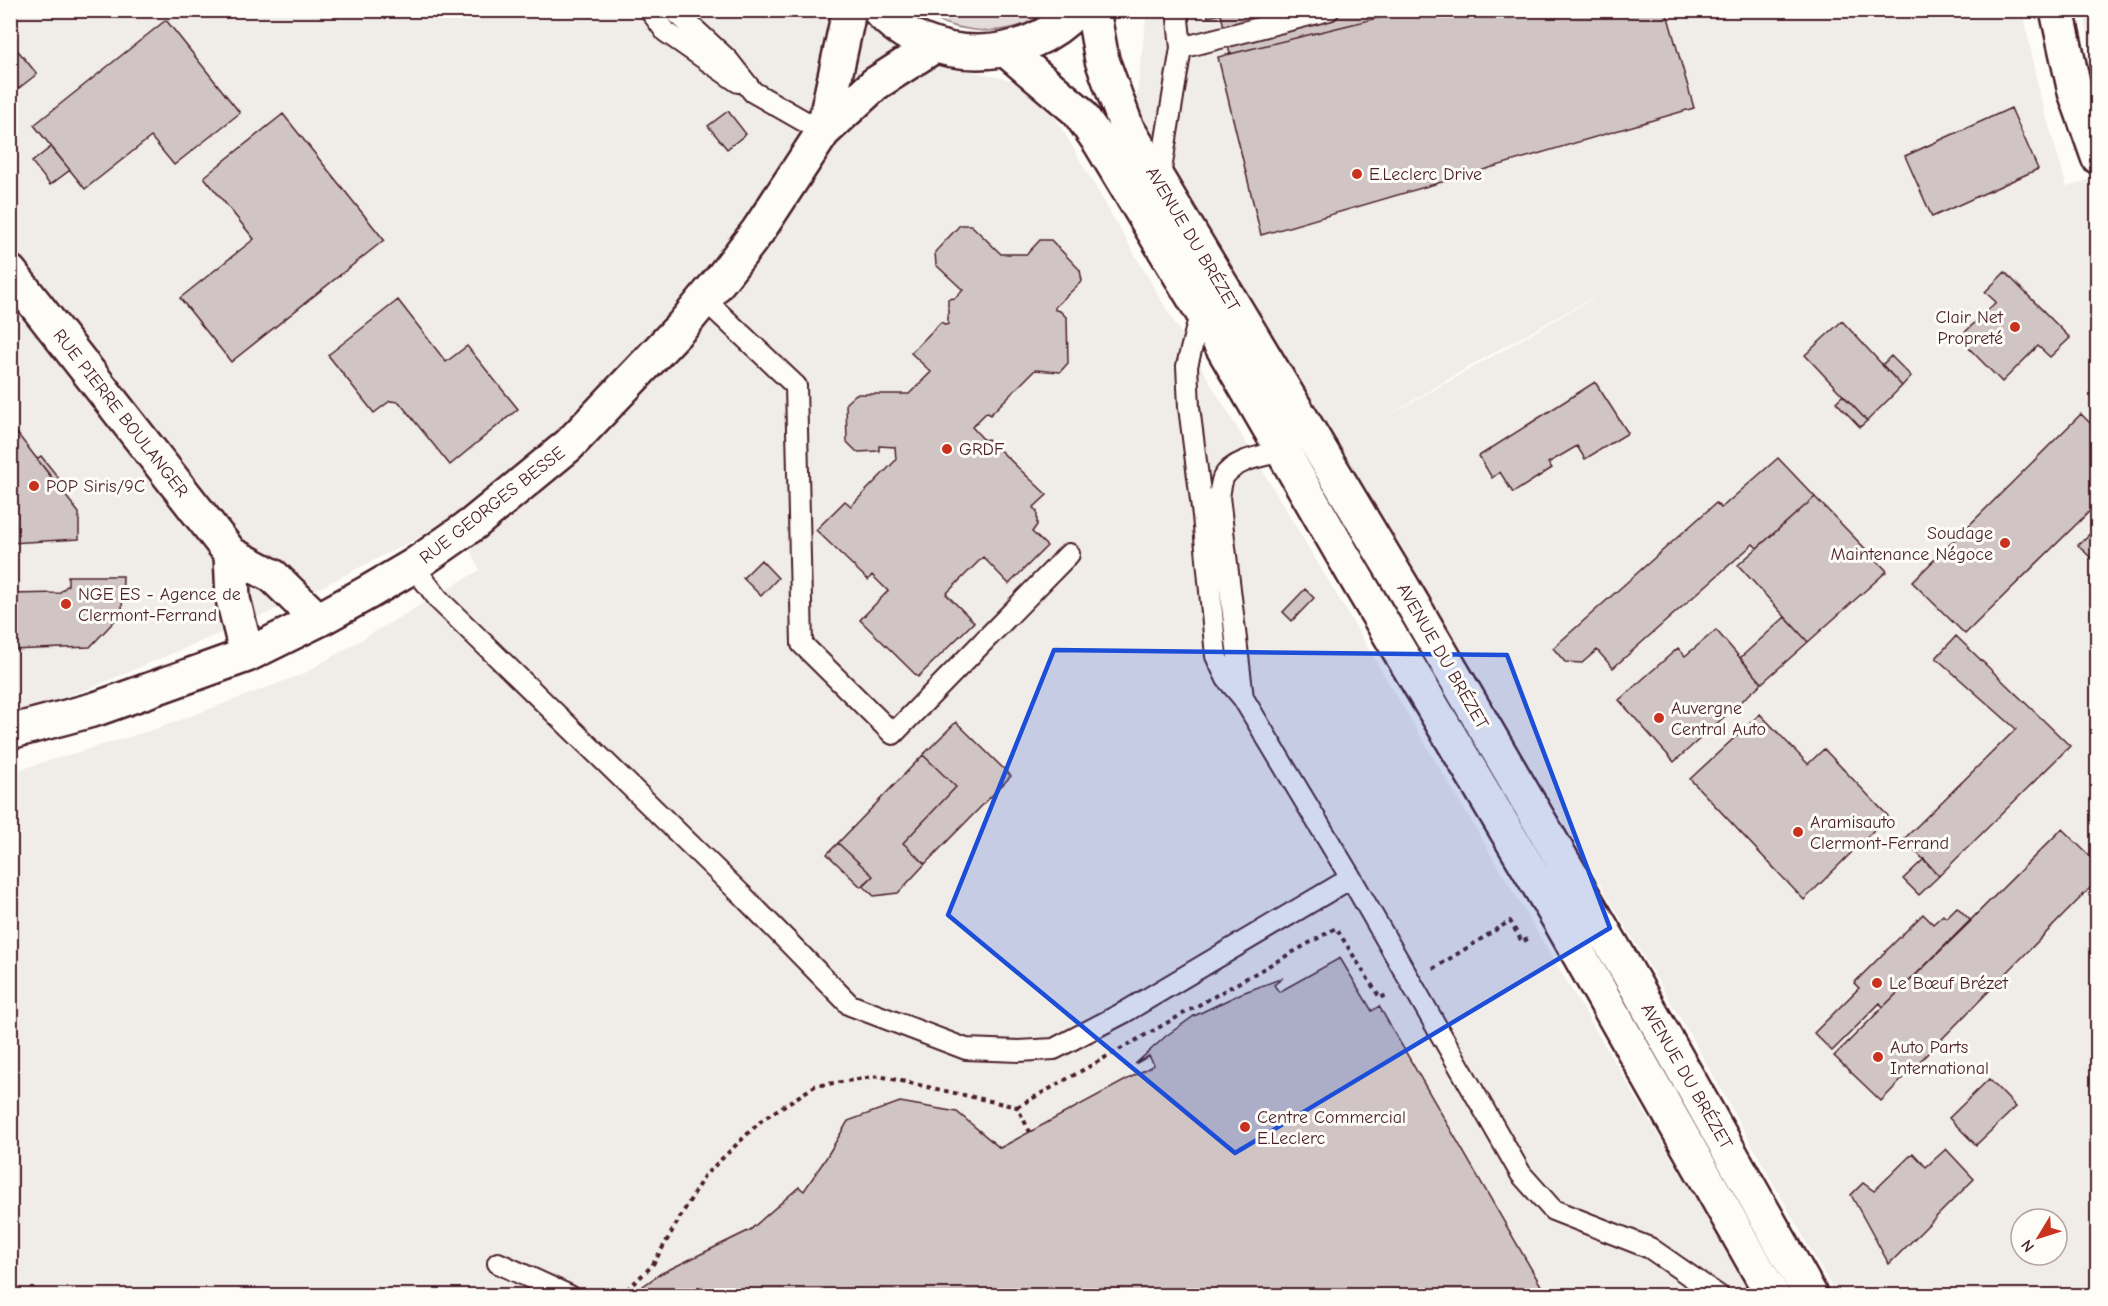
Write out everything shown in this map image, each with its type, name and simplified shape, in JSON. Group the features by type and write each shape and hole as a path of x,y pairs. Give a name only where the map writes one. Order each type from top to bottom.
{"street":[{"name":"RUE GEORGES BESSE","path":"823,132 848,10"},
{"path":"879,10 901,30 934,46 969,53 1006,50 1038,39 1067,21 1076,10"},
{"name":"AVENUE DU BRÉZET","path":"1092,10 1102,60 1127,128 1402,586 1637,988 1811,1296"},
{"path":"2057,10 2075,92 2097,157"},
{"name":"RUE GEORGES BESSE","path":"10,732 96,709 247,655 318,620 413,566 505,500 569,446 704,300 758,231 823,132 875,84 934,46"},
{"name":"AVENUE DU BRÉZET","path":"1006,50 1078,111 1099,141 1201,310 1359,583 1560,921 1773,1296"},
{"name":"RUE PIERRE BOULANGER","path":"10,272 231,554 273,576 318,620"},
{"path":"231,554 233,598 247,655"}],"lane":[{"path":"650,10 666,32 689,50 753,92 823,132"},
{"path":"678,10 678,14 727,59 753,92"},
{"path":"1159,182 1181,48 1177,10"},
{"path":"1181,48 1329,10"},
{"path":"704,300 796,386 802,644 893,734 1069,554"},
{"path":"1201,310 1187,366 1189,407 1203,516 1216,656 1227,680 1243,698 1351,878 1527,1182 1553,1210 1650,1248 1719,1296"},
{"path":"1243,698 1219,497 1223,479 1233,469 1244,462 1283,451"},
{"path":"413,566 440,601 743,897 850,1005 966,1049 1019,1052 1054,1049 1125,1012 1351,878"},
{"path":"498,1263 570,1296"}],"path":[{"path":"620,1296 652,1266 704,1176 763,1119 815,1086 879,1076 1017,1107 1336,928 1380,998 1510,921 1522,942 1560,921"},
{"path":"1209,999 1213,1005"},
{"path":"1017,1107 1030,1132"}],"highlighted area":[{"path":"1054,650 1507,655 1610,928 1235,1153 948,915"}],"shaded area":[{"path":"11,11 860,11 890,41 939,64 1010,80 1048,105 1161,300 1748,1286 1751,1295 11,1295 11,772 159,728 303,674 480,570 455,519 282,607 88,689 11,714"},
{"path":"919,11 1048,11 1028,23 986,31 944,23"},
{"path":"1147,11 2023,11 2040,96 2067,187 2097,177 2097,1295 1836,1295 1692,1038 1339,445 1213,244 1135,110","holes":["1592,299 1378,422 1475,363"]},
{"path":"2085,11 2097,11 2097,105 2086,24"}],"building":[{"path":"1207,10 1410,10 1230,54 1221,14 1208,17"},
{"name":"E.Leclerc Drive","path":"1410,10 1666,10 1694,108 1261,235 1218,57"},
{"path":"166,20 240,113 174,165 151,137 85,189 34,125"},
{"path":"10,41 37,74 10,95"},
{"path":"2011,108 2038,169 1932,217 1905,156"},
{"path":"728,111 746,134 727,149 708,126"},
{"path":"283,114 384,240 231,362 180,298 254,239 204,177"},
{"path":"51,147 70,170 50,185 32,162"},
{"name":"GRDF","path":"960,225 971,225 1001,254 1027,254 1040,240 1051,240 1080,270 1082,281 1055,307 1055,310 1060,311 1067,318 1068,363 1060,372 1035,370 990,415 987,412 972,427 984,440 988,439 1047,495 1033,508 1037,511 1037,525 1032,532 1047,546 1009,584 983,557 946,594 974,622 918,677 860,620 888,591 872,575 868,580 816,530 845,501 851,506 896,460 895,447 879,446 879,451 857,452 847,442 846,403 856,394 909,394 931,372 911,353 941,322 948,324 948,299 955,298 963,290 936,265 935,252"},
{"name":"Clair Net Propreté","path":"2005,272 2070,338 2050,357 2038,346 2002,382 1959,338 1996,302 1985,292"},
{"path":"398,300 446,362 467,346 518,409 450,465 399,402 390,401 374,413 328,355"},
{"path":"1842,321 1902,386 1867,421 1805,355"},
{"path":"1891,356 1911,376 1902,386 1882,365"},
{"path":"1595,382 1628,433 1585,459 1577,446 1548,463 1552,468 1513,493 1500,472 1492,478 1479,456"},
{"path":"1843,395 1867,421 1860,427 1836,402"},
{"name":"Soudage Maintenance Négoce","path":"2081,414 2098,431 2098,503 1965,634 1912,582"},
{"name":"POP Siris/9C","path":"13,428 79,513 79,539 10,543 10,430"},
{"path":"41,456 61,481 57,484 37,459"},
{"path":"1778,458 1815,497 1757,548 1753,544 1613,668 1597,650 1582,663 1565,662 1553,648 1716,503 1721,508"},
{"path":"1815,497 1887,571 1808,642 1738,565"},
{"path":"2098,526 2098,565 2078,545"},
{"path":"761,560 778,578 761,596 743,578"},
{"name":"NGE ES - Agence de Clermont-Ferrand","path":"68,576 123,576 122,613 90,647 10,650 10,594 59,593 68,585"},
{"path":"1305,589 1314,598 1292,621 1283,612"},
{"path":"1785,617 1808,642 1762,683 1740,658"},
{"path":"1716,630 1762,683 1674,762 1619,700 1678,648 1685,656"},
{"path":"1956,636 2070,746 1939,876 1904,839 2016,729 1936,658"},
{"path":"1760,714 1808,764 1824,749 1888,816 1804,900 1690,779"},
{"path":"956,722 1011,776 925,864 903,843 956,787 923,755"},
{"path":"923,755 956,787 903,843 925,864 898,893 874,896 863,886 873,876 838,843"},
{"path":"2062,829 2098,864 2098,880 1881,1101 1834,1056"},
{"path":"838,843 873,876 861,887 827,854"},
{"path":"1924,859 1939,876 1919,895 1903,879"},
{"path":"1957,907 1971,921 1883,1007 1880,1003 1832,1051 1814,1033 1859,988 1854,983 1923,914 1933,924 1943,915 1946,918"},
{"name":"Centre Commercial E.Leclerc","path":"1340,958 1372,1011 1379,1006 1547,1296 632,1294 660,1274 750,1230 799,1187 804,1191 848,1121 900,1102 957,1112 1000,1148 1154,1065 1149,1056 1135,1064 1166,1036 1194,1016 1242,993 1283,978 1274,985 1279,992"},
{"path":"1989,1079 2016,1107 1976,1145 1949,1118"},
{"path":"1946,1149 1974,1179 1889,1264 1851,1195 1863,1183 1874,1191 1913,1153 1926,1167"}],"place":[{"name":"E.Leclerc Drive","path":"1357,174"},
{"name":"Clair Net Propreté","path":"2015,327"},
{"name":"GRDF","path":"947,449"},
{"name":"POP Siris/9C","path":"34,486"},
{"name":"Soudage Maintenance Négoce","path":"2005,543"},
{"name":"NGE ES - Agence de Clermont-Ferrand","path":"66,604"},
{"name":"Auvergne Central Auto","path":"1659,718"},
{"name":"Aramisauto Clermont-Ferrand","path":"1798,832"},
{"name":"Le Bœuf Brézet","path":"1877,983"},
{"name":"Auto Parts International","path":"1878,1057"},
{"name":"Centre Commercial E.Leclerc","path":"1245,1127"}]}
